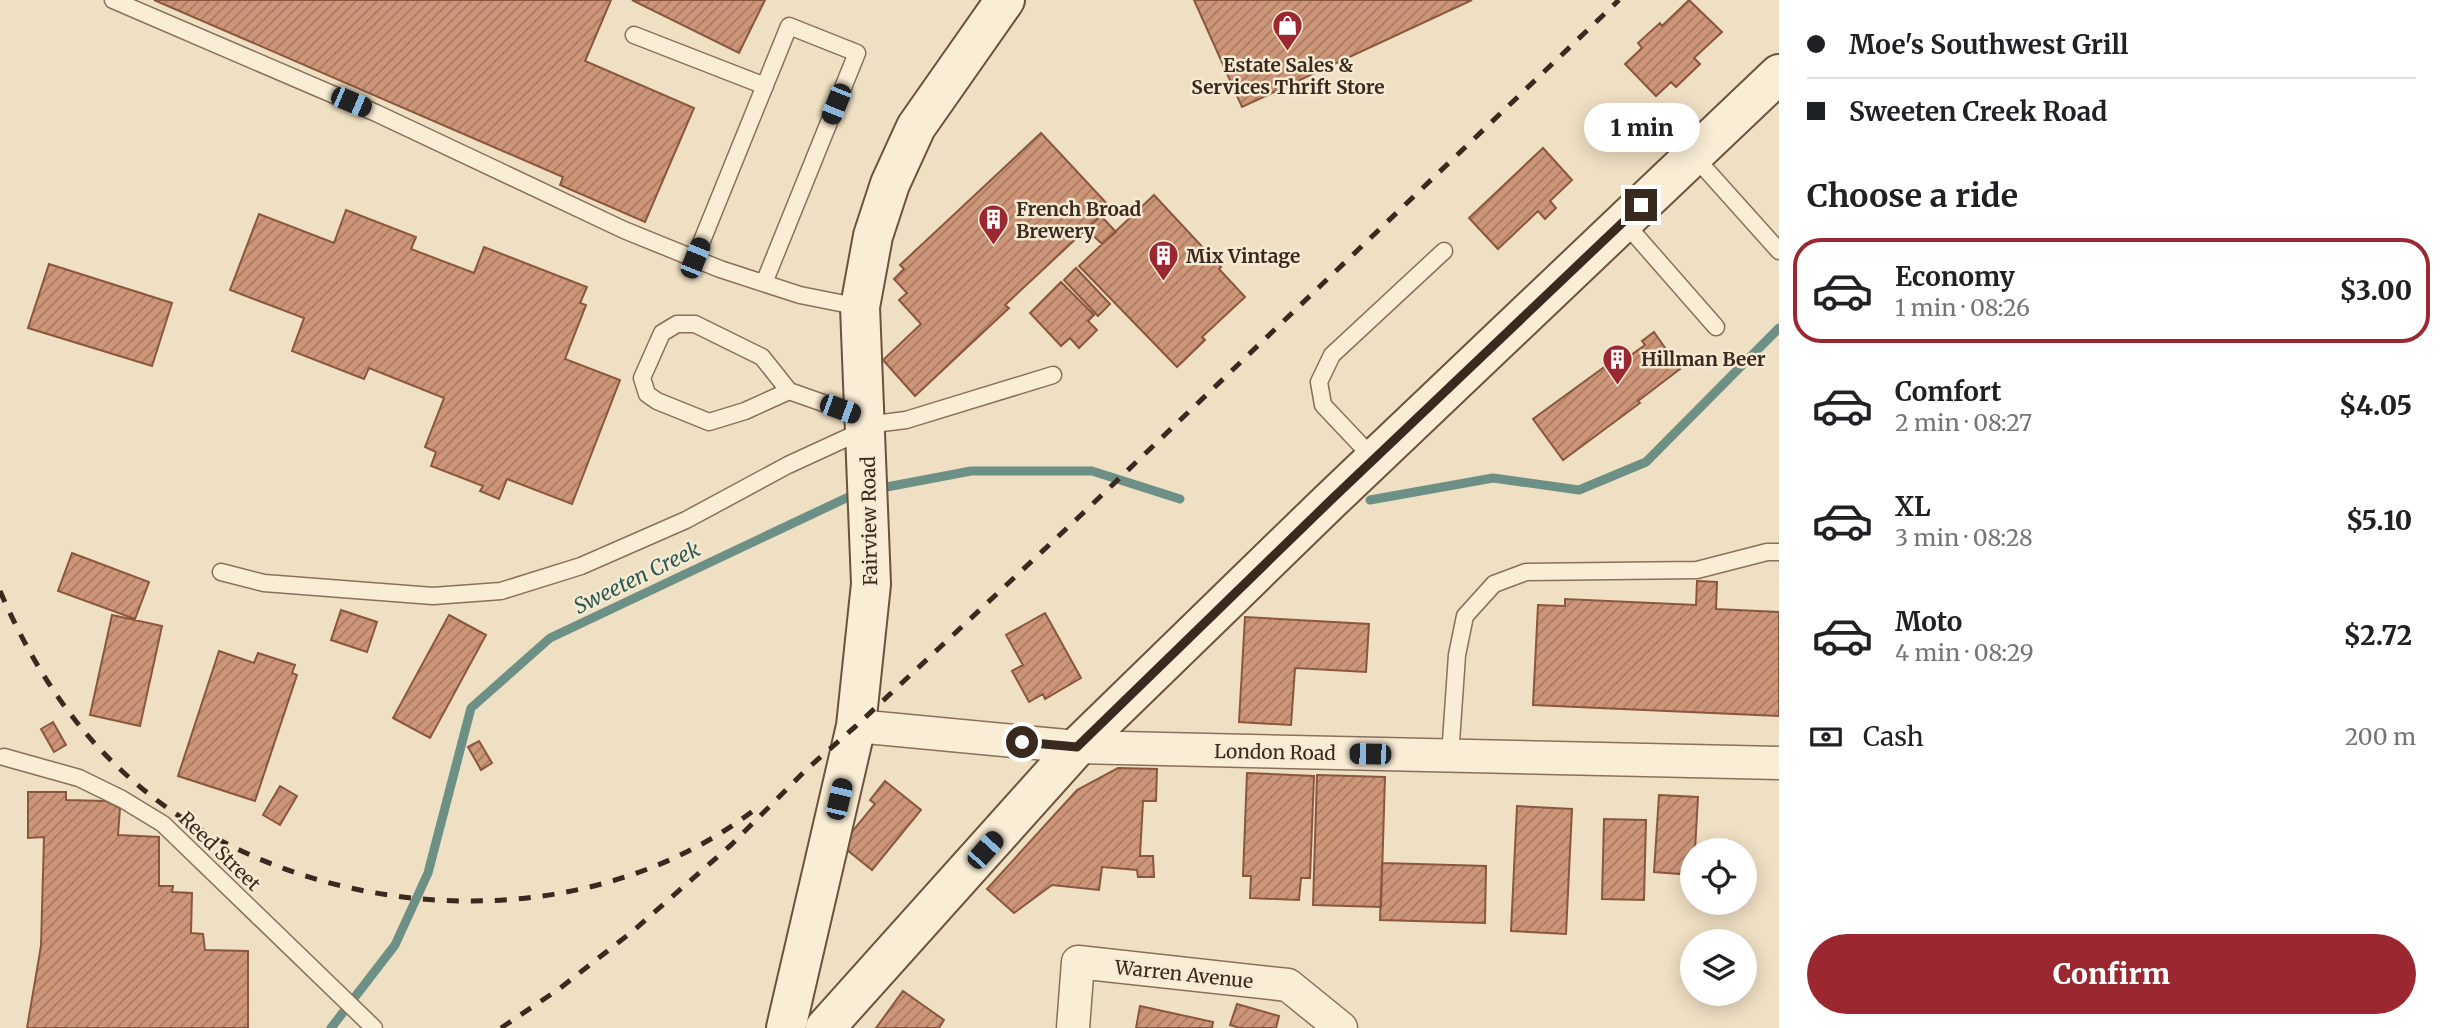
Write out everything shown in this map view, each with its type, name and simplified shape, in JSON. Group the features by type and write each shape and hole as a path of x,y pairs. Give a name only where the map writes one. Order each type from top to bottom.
{"main road":[{"name":"Fairview Road","path":"786,1028 856,726 871,584 860,307 873,236 890,184 916,127 1005,0"},
{"path":"825,1028 1077,747 1374,459 1779,74"}],"street":[{"name":"London Road","path":"856,726 1077,747 1779,763"},
{"name":"Warren Avenue","path":"1073,1028 1078,962 1288,985 1341,1028"}],"lane":[{"path":"113,0 376,113 624,230 800,295 860,307"},
{"path":"695,258 789,26 857,53 764,283"},
{"path":"634,35 765,86"},
{"path":"1693,155 1779,251"},
{"path":"1624,222 1716,327"},
{"path":"1374,459 1323,405 1318,382 1332,355 1444,251"},
{"path":"789,391 745,411 709,422 657,401 647,394 642,378 662,333 677,324 695,324 762,357 789,391 866,434"},
{"path":"220,572 264,583 433,596 501,591 580,566 686,520 788,465 866,434 1053,375"},
{"path":"1450,756 1457,656 1465,616 1494,584 1526,572 1697,570 1767,552 1779,552"},
{"name":"Reed Street","path":"4,757 79,778 122,799 163,824 374,1028"}],"building":[{"path":"154,0 611,0 585,61 694,108 645,222 560,185 563,177"},
{"path":"632,0 765,0 739,53"},
{"name":"Estate Sales & Services Thrift Store","path":"1194,0 1472,0 1242,107"},
{"path":"1689,0 1722,32 1694,58 1700,64 1676,87 1671,82 1656,96 1625,64 1642,48 1638,43 1660,23 1662,26"},
{"name":"French Broad Brewery","path":"1041,133 1110,207 1005,305 1009,308 915,396 883,360 921,324 899,300 907,293 894,279 904,269 900,265"},
{"path":"1543,148 1572,180 1550,201 1556,208 1545,219 1538,211 1498,249 1469,218"},
{"name":"Mix Vintage","path":"1154,195 1245,297 1202,337 1205,340 1177,367 1079,266"},
{"path":"346,210 416,237 411,249 474,273 484,247 587,287 580,303 586,305 565,359 620,380 572,504 507,479 499,499 480,491 483,486 431,466 436,452 425,447 444,398 369,368 364,379 292,351 304,318 230,290 259,214 334,243"},
{"path":"1101,216 1116,232 1102,244 1086,229"},
{"path":"49,264 172,303 152,366 28,328"},
{"path":"1076,268 1110,304 1098,316 1064,280"},
{"path":"1061,282 1094,315 1088,321 1097,330 1079,348 1070,338 1061,346 1030,313"},
{"name":"Hillman Beer","path":"1654,332 1680,369 1638,401 1640,403 1563,460 1533,419 1614,360 1617,365 1645,345 1642,341"},
{"path":"72,553 149,582 135,619 58,591"},
{"path":"1697,581 1717,582 1716,609 1779,612 1779,716 1533,705 1538,605 1565,606 1565,599 1696,605"},
{"path":"341,610 377,622 367,652 331,640"},
{"path":"1045,613 1081,678 1045,699 1043,694 1029,702 1012,671 1023,665 1006,635"},
{"path":"112,615 162,626 140,726 90,715"},
{"path":"449,615 486,635 430,738 393,718"},
{"path":"1245,617 1369,624 1366,672 1295,668 1291,725 1239,722"},
{"path":"219,651 254,663 258,653 295,665 292,673 297,675 255,801 178,776"},
{"path":"53,722 66,745 54,752 41,729"},
{"path":"479,741 492,763 481,770 468,747"},
{"path":"1118,768 1157,769 1156,801 1143,801 1140,856 1153,856 1154,877 1138,877 1137,870 1102,867 1099,890 1052,885 1014,913 987,889 1077,790"},
{"path":"1247,773 1314,776 1310,878 1301,878 1299,900 1250,898 1251,876 1243,876"},
{"path":"1317,775 1385,777 1381,907 1313,905"},
{"path":"885,781 921,810 872,870 841,845 875,804 870,800"},
{"path":"280,786 297,796 280,825 263,815"},
{"path":"28,792 66,792 66,800 106,801 120,808 118,835 159,837 159,886 173,886 172,892 192,893 191,933 203,934 205,950 248,951 248,1028 27,1028 41,946 44,837 28,838"},
{"path":"1659,795 1698,797 1696,838 1680,838 1680,874 1654,872"},
{"path":"1517,806 1572,809 1566,934 1511,931"},
{"path":"1604,819 1646,820 1644,900 1602,899"},
{"path":"1382,863 1486,866 1485,923 1380,920"},
{"path":"903,991 944,1020 939,1028 876,1028"},
{"path":"1237,1004 1279,1016 1276,1028 1240,1028 1230,1025"},
{"path":"1140,1006 1213,1022 1212,1028 1136,1028"}],"waterway":[{"name":"Sweeten Creek","path":"1370,500 1493,478 1579,490 1646,462 1779,328"},
{"name":"Sweeten Creek","path":"876,489 971,471 1092,471 1180,499"},
{"name":"Sweeten Creek","path":"331,1028 395,945 428,873 471,708 550,638 859,492"}],"railway":[{"path":"501,1028 559,989 633,931 731,845 808,768 1081,515 1619,0"},
{"path":"0,591 51,687 83,730 121,770 188,822 265,861 347,887 433,900 520,899 605,883 685,853 758,807"}],"place":[{"name":"Estate Sales & Services Thrift Store","path":"1288,53"},
{"name":"French Broad Brewery","path":"993,247"},
{"name":"Mix Vintage","path":"1163,283"},
{"name":"Hillman Beer","path":"1618,386"}],"route":[{"path":"1022,742 1077,747 1641,205"}]}
